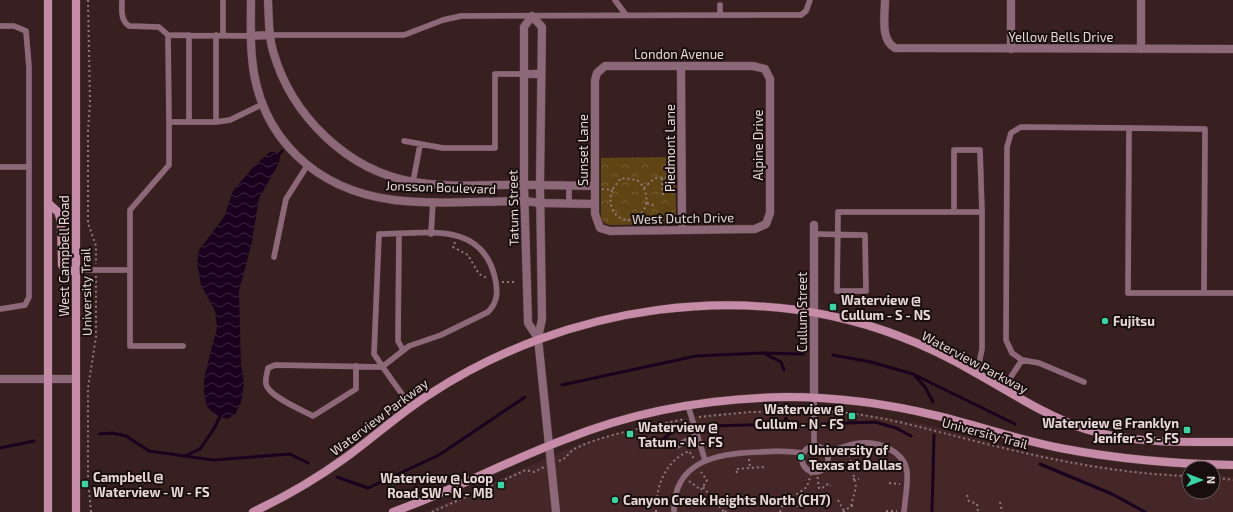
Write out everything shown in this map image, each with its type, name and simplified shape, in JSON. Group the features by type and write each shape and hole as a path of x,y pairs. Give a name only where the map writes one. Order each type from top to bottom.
{"main road":[{"name":"West Campbell Road","path":"48,0 48,512"},
{"name":"West Campbell Road","path":"76,0 76,512"},
{"path":"48,203 58,212 61,221 62,265 68,270 76,270"},
{"name":"Waterview Parkway","path":"253,512 287,495 337,464 411,406 467,371 538,338 596,321 663,309 722,306 758,307 814,314 848,321 899,336 977,373 1003,389 1064,421 1106,435 1156,442 1233,442"},
{"path":"393,512 455,488 549,445 627,418 688,406 764,398 814,398 850,401 937,416 1030,441 1100,455 1148,461 1233,465"}],"street":[{"name":"Jonsson Boulevard","path":"251,0 251,36 255,78 263,104 277,132 297,157 307,166 334,182 360,194 395,200 525,201 540,203 595,204"},
{"name":"Jonsson Boulevard","path":"268,0 270,35 279,70 291,95 300,109 324,136 338,148 370,168 393,177 413,182 440,185 524,184 595,187"},
{"name":"Yellow Bells Drive","path":"885,0 886,39 890,45 904,49 1233,49"},
{"path":"1011,0 1011,49"},
{"path":"1141,0 1141,49"},
{"name":"Tatum Street","path":"538,338 528,323 524,184 524,27 532,16 542,27 540,185 542,319 538,338 556,512"},
{"path":"251,36 270,35"},
{"name":"London Avenue","path":"597,72 605,66 753,66 763,68"},
{"name":"Piedmont Lane","path":"681,66 682,230"},
{"name":"Alpine Drive","path":"763,68 768,72 770,79 770,214 766,224"},
{"name":"Sunset Lane","path":"597,72 595,80 595,204 596,218 600,228"},
{"path":"524,74 541,74"},
{"name":"West Dutch Drive","path":"600,228 610,232 755,229 766,224"},
{"name":"Cullum Street","path":"814,225 814,398"},
{"path":"0,379 76,379"}],"lane":[{"path":"122,0 122,18 128,26 158,26 168,35 251,36"},
{"path":"222,0 223,35"},
{"path":"615,0 626,15"},
{"path":"270,35 404,35 443,20 461,16 801,15 806,11 810,0"},
{"path":"720,5 720,15"},
{"path":"0,26 14,26 26,31 29,67 29,297 26,305 0,308"},
{"path":"168,35 169,165 130,210 130,346 183,346"},
{"path":"189,35 189,122"},
{"path":"216,35 216,122"},
{"path":"404,141 443,148 495,148 495,74 524,74"},
{"path":"169,122 216,122 230,120 263,104"},
{"path":"1084,382 1039,363 1022,360 1012,353 1006,340 1007,147 1011,133 1021,127 1205,129 1204,293"},
{"path":"1129,128 1128,293 1233,293"},
{"path":"413,182 420,145"},
{"path":"954,212 954,150 980,150 982,212 982,349 977,373"},
{"path":"0,166 28,166"},
{"path":"274,257 286,199 307,166"},
{"path":"569,185 570,204"},
{"path":"431,234 432,201"},
{"path":"814,234 838,235 866,235 866,291 837,291 838,235 838,212 982,212"},
{"path":"356,366 356,389 313,416 271,394 266,386 268,368 275,365 382,366 409,346 441,335 479,317 493,307 497,299 495,278 487,257 478,245 457,235 379,234 374,354 382,366 411,406"},
{"path":"399,234 398,341 403,350"},
{"path":"76,270 130,270"},
{"path":"1003,389 1022,360"},
{"path":"814,398 814,446"},
{"path":"688,406 705,460"},
{"path":"677,446 697,435"},
{"path":"826,453 861,443 876,444 897,454 907,471 904,512"},
{"path":"814,446 821,448 826,453 826,465 814,471 803,464 803,453 808,448 814,446"},
{"path":"674,512 676,492 684,476 705,460 749,452 791,451 803,453"}],"path":[{"name":"University Trail","path":"88,0 90,102 88,131 88,223 96,246 96,337 88,388 88,480 91,512"},
{"path":"625,177 637,180 644,188 647,193 647,204 643,211 635,218 624,219 612,211 610,196 618,180 625,177"},
{"path":"644,188 655,178 682,177"},
{"path":"662,178 662,198"},
{"path":"595,187 612,190"},
{"path":"647,204 655,206"},
{"path":"457,235 453,247 468,255 479,274 487,277 489,284"},
{"path":"501,282 515,282"},
{"path":"702,416 750,412 802,411"},
{"name":"University Trail","path":"825,411 905,423 1055,460 1127,472 1181,475"},
{"path":"563,459 567,458 570,452 575,448 600,439 644,427 679,420"},
{"path":"848,446 853,479 856,487 852,506"},
{"path":"656,512 656,496 666,469 679,455 689,451 707,480 703,487 699,490 684,476"},
{"path":"736,473 736,469 764,467 764,470"},
{"path":"432,512 526,470 534,472 539,469"},
{"path":"814,471 819,488 821,489 828,484 831,486"},
{"path":"703,487 725,512 739,503 781,506 808,487 814,471"},
{"path":"1221,478 1233,480"},
{"path":"853,479 859,480"},
{"path":"889,483 906,484"},
{"path":"798,507 799,493"},
{"path":"967,495 969,501 977,504 978,512"},
{"path":"765,499 765,504"},
{"path":"838,500 843,511 852,506 856,506"},
{"path":"1000,502 1002,512"},
{"path":"780,512 781,506"},
{"path":"886,511 904,512"}],"shaded area":[{"name":"University of Texas at Dallas","path":"766,410 829,410 889,418 932,426 1022,451 1082,463 1150,473 1181,475 1181,500 1221,500 1221,476 1233,477 1233,512 425,512 575,446 644,426 708,414"}],"green space":[{"path":"675,157 676,217 672,224 610,225 604,223 601,218 601,158"}],"water":[{"path":"270,152 276,152 280,157 279,163 259,198 252,242 239,291 241,364 244,384 241,402 236,413 228,419 217,416 207,407 204,392 204,378 217,328 215,311 201,285 197,263 199,250 224,217 233,191 254,166"}],"waterway":[{"path":"277,157 282,151"},
{"path":"562,385 696,356 762,353 803,354"},
{"path":"765,354 781,362 784,370"},
{"path":"833,355 871,362 913,374 1015,424"},
{"path":"915,376 925,387 933,402"},
{"path":"337,477 368,488 439,455 525,397"},
{"path":"185,456 200,449 215,427 221,414"},
{"path":"710,426 783,424 786,418"},
{"path":"786,420 791,423 798,423"},
{"path":"822,424 875,422 896,428 911,436"},
{"path":"657,444 673,431 681,430"},
{"path":"99,434 113,433 126,436 149,451 213,460 290,454 308,463"},
{"path":"932,512 934,435"},
{"path":"0,448 34,441"},
{"path":"1040,464 1112,494 1145,512"}],"place":[{"name":"Waterview @ Cullum - S - NS","path":"833,307"},
{"name":"Fujitsu","path":"1105,321"},
{"name":"Waterview @ Cullum - N - FS","path":"852,416"},
{"name":"Waterview @ Franklyn Jenifer - S - FS","path":"1187,430"},
{"name":"Waterview @ Tatum - N - FS","path":"630,434"},
{"name":"University of Texas at Dallas","path":"801,457"},
{"name":"Campbell @ Waterview - W - FS","path":"85,484"},
{"name":"Waterview @ Loop Road SW - N - MB","path":"501,485"},
{"name":"Canyon Creek Heights North (CH7)","path":"615,500"}]}
